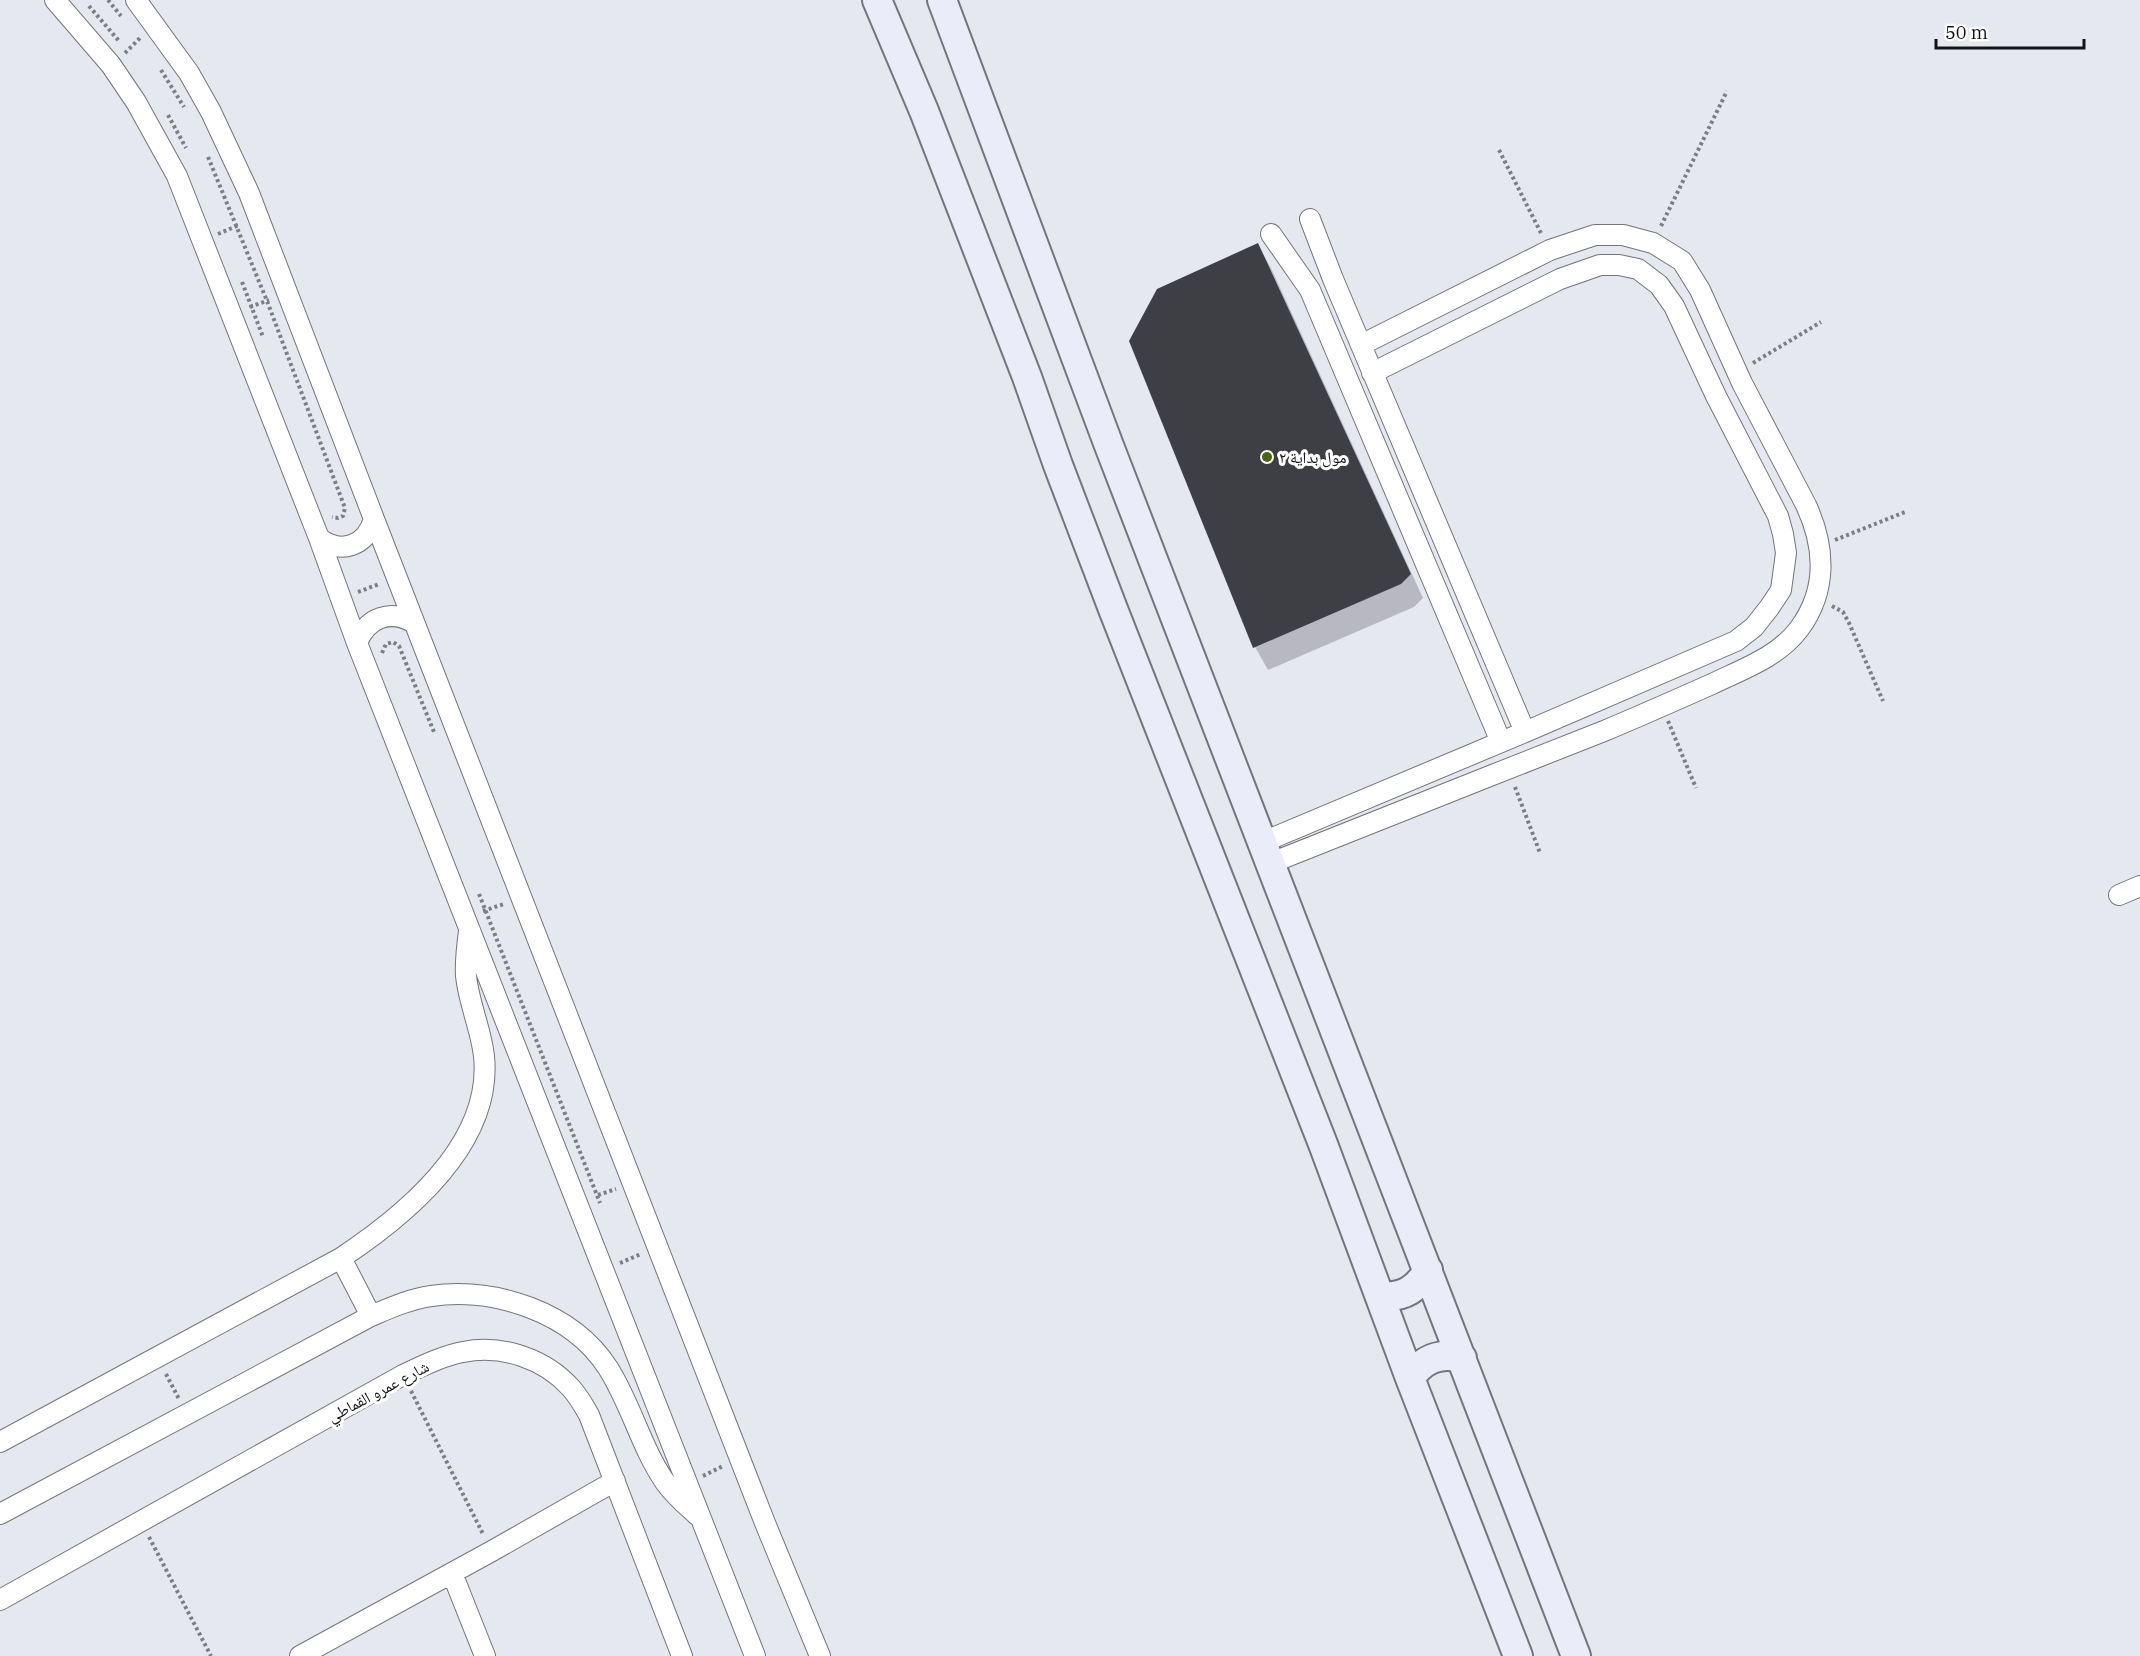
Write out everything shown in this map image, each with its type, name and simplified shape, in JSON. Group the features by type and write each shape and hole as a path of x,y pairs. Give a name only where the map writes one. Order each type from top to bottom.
{"street":[{"path":"55,0 111,65 136,102 177,176 319,538 357,643 755,1656"},
{"path":"136,0 189,73 231,152 258,214 286,293 396,577 634,1182 732,1462 820,1656"},
{"path":"877,0 941,155 1027,377 1113,609 1315,1123 1410,1378 1518,1656"},
{"path":"942,0 1108,443 1576,1656"},
{"path":"1310,219 1372,373 1525,732"},
{"path":"1271,234 1310,290 1501,742"},
{"path":"1267,852 1379,820 1662,707 1750,666 1778,650 1799,628 1814,601 1820,583 1820,545 1815,524 1806,505 1739,378 1700,290 1682,261 1653,243 1623,235 1595,235 1550,250 1361,345"},
{"path":"1267,852 1368,797 1736,641 1754,627 1781,590 1786,553 1778,516 1716,396 1674,306 1659,285 1638,269 1619,265 1600,265 1560,279 1372,373"},
{"path":"1319,312 1343,303"},
{"path":"1716,396 1739,378"},
{"path":"319,538 332,546 348,547 368,534 374,519"},
{"path":"357,643 370,623 384,616 400,616 414,623"},
{"path":"1368,797 1379,820"},
{"path":"2120,895 2140,886"},
{"path":"0,1442 341,1258 386,1228 422,1194 453,1156 477,1113 483,1095 485,1059 466,978 467,923"},
{"path":"341,1258 371,1316"},
{"path":"1380,1296 1403,1295 1418,1285 1428,1270"},
{"path":"0,1514 371,1316 401,1303 430,1296 460,1293 499,1298 545,1314 570,1330 592,1350 607,1367 666,1483 701,1519"},
{"name":"شارع عمرو القماطي","path":"0,1600 403,1375 434,1360 464,1352 494,1350 523,1356 551,1369 573,1389 589,1415 682,1656"},
{"path":"1410,1378 1423,1362 1432,1358 1442,1355 1462,1358"},
{"path":"300,1656 615,1481"},
{"path":"452,1573 485,1656"}],"path":[{"path":"83,0 132,59"},
{"path":"111,65 155,25"},
{"path":"140,39 146,48"},
{"path":"158,66 185,109"},
{"path":"1653,243 1727,91"},
{"path":"164,109 190,156"},
{"path":"1499,150 1550,250"},
{"path":"208,156 267,301 345,508 339,518 331,517 328,513"},
{"path":"203,242 258,214"},
{"path":"216,222 225,243"},
{"path":"239,275 264,339"},
{"path":"230,314 286,293"},
{"path":"1739,378 1821,322"},
{"path":"1820,545 1905,512"},
{"path":"341,599 396,577"},
{"path":"1814,601 1831,605 1843,612 1883,701"},
{"path":"382,654 386,644 393,642 399,646 436,738"},
{"path":"1662,707 1696,788"},
{"path":"1509,769 1540,853"},
{"path":"476,888 602,1206"},
{"path":"467,923 485,910 522,897"},
{"path":"503,904 507,915"},
{"path":"577,1203 634,1182"},
{"path":"614,1190 618,1200"},
{"path":"603,1270 658,1247"},
{"path":"639,1255 644,1266"},
{"path":"622,1262 626,1272"},
{"path":"157,1359 187,1413"},
{"path":"403,1375 492,1551"},
{"path":"720,1455 732,1462"},
{"path":"687,1485 732,1462"},
{"path":"703,1464 707,1474"},
{"path":"141,1522 211,1656"}],"building":[{"name":"مول بداية ۲","path":"1258,243 1411,574 1401,584 1253,648 1129,341 1157,289"}],"place":[{"name":"مول بداية ۲","path":"1267,457"}]}
